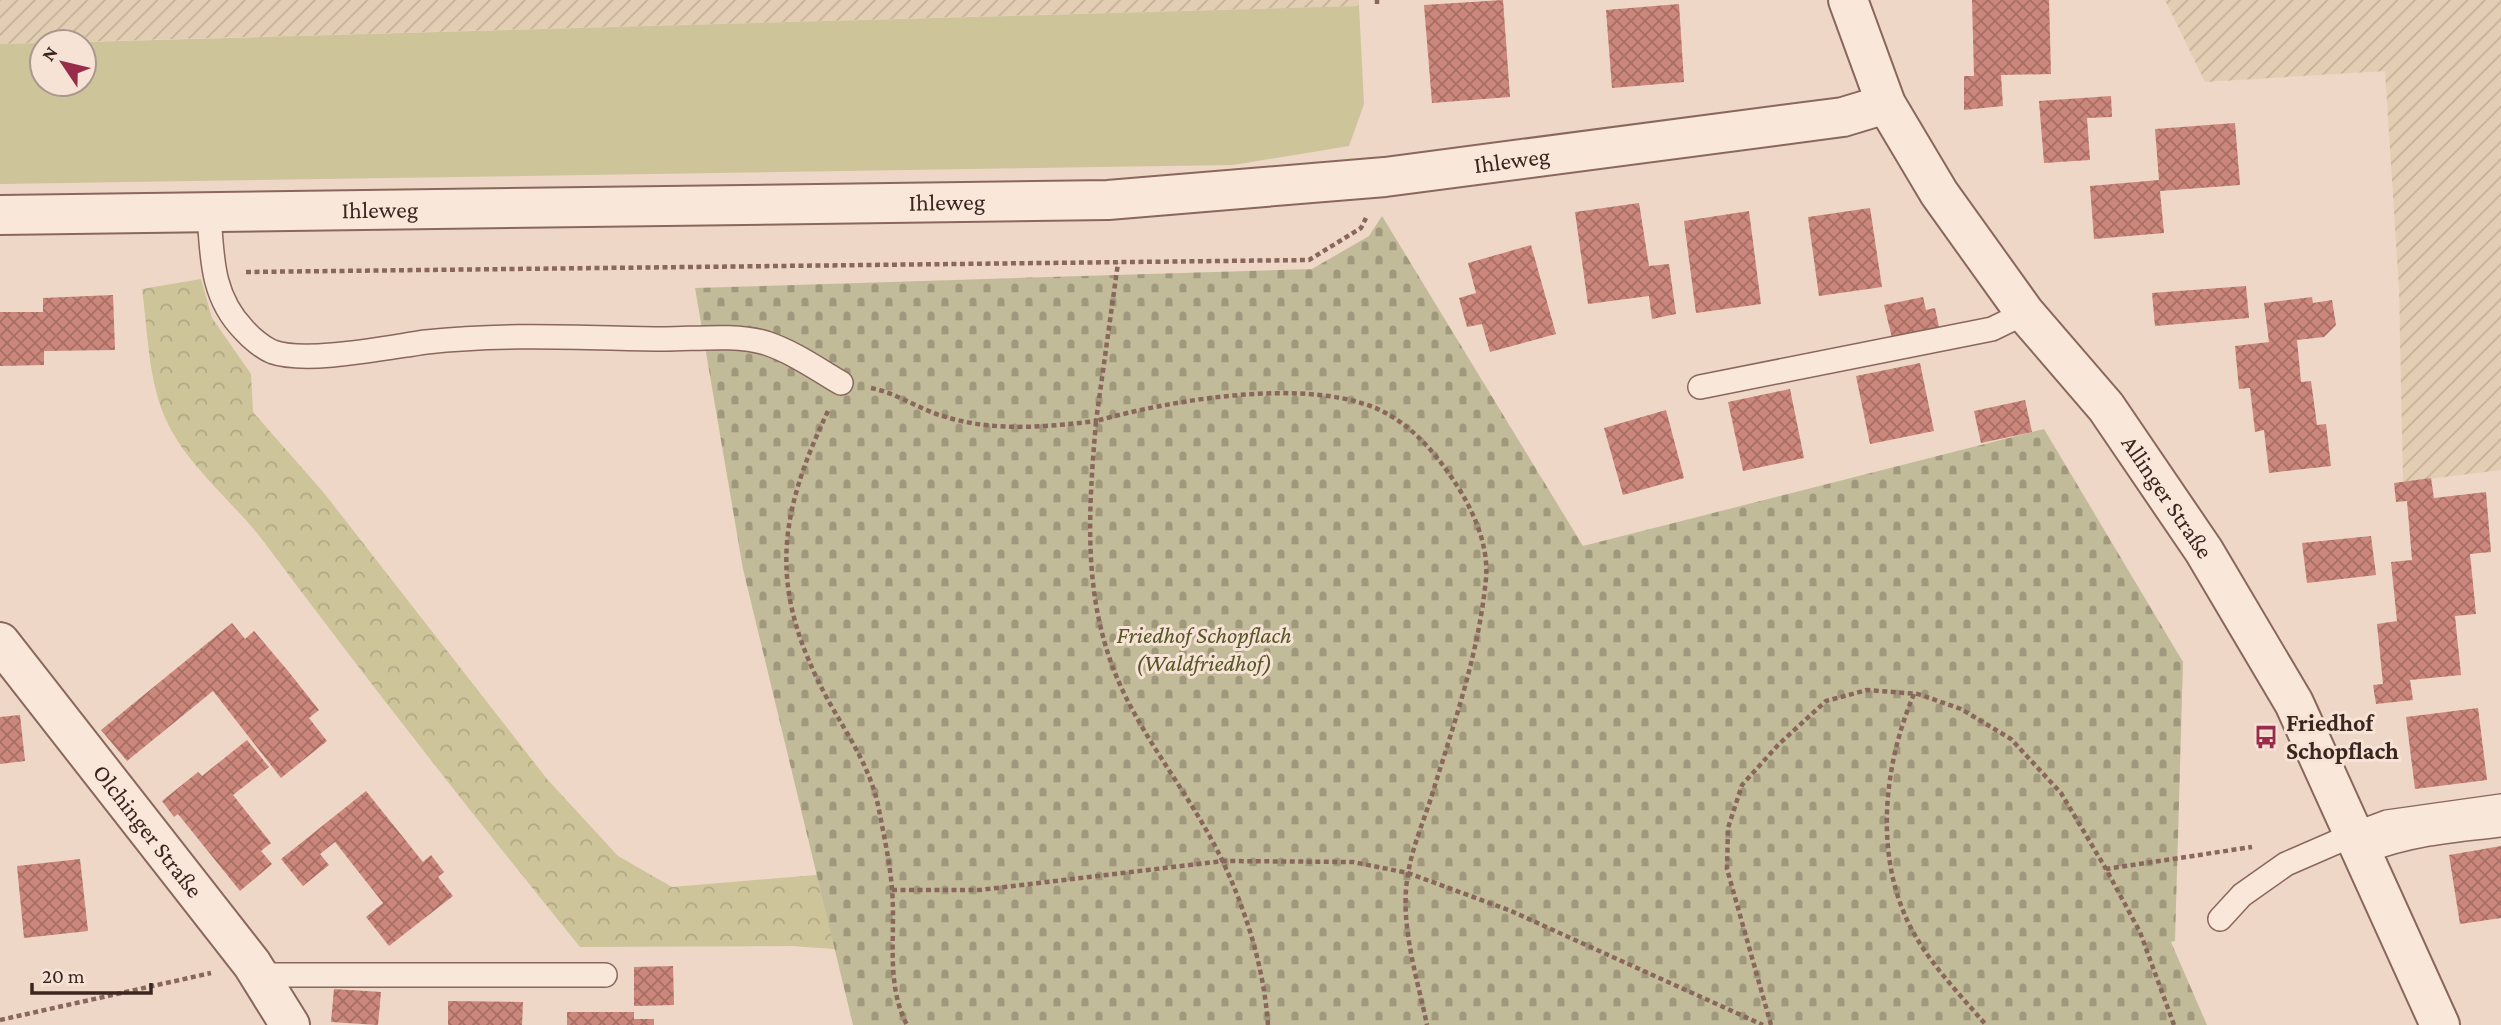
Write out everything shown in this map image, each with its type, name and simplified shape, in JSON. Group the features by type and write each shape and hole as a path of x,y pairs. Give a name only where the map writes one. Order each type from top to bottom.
{"street":[{"name":"Allinger Straße","path":"1848,0 1886,104 1939,193 2025,313 2106,407 2204,551 2294,703 2440,1025"},
{"name":"Ihleweg","path":"0,215 1108,200 1385,177 1843,117 1886,104"},
{"name":"Olchinger Straße","path":"0,642 255,969 290,1025"}],"lane":[{"path":"209,212 219,297 232,318 251,338 273,352 302,356 460,338 527,336 764,342 793,355 841,383"},
{"path":"1700,387 1992,330 2025,313"},
{"path":"2359,843 2387,822 2501,806"},
{"path":"2220,919 2242,895 2286,864 2359,843 2501,825"},
{"path":"255,969 606,975"}],"path":[{"path":"214,272 1309,260 1361,228 1385,177"},
{"path":"1118,263 1096,421 1088,556 1100,627 1115,673 1143,730 1223,861 1248,927 1265,984 1268,1025"},
{"path":"907,1025 896,1003 892,890 879,808 871,778 843,722 828,700 787,598 784,565 794,496 806,457 841,383 875,388 945,417 975,424 1018,428 1096,421 1190,400 1278,394 1332,396 1362,403 1390,415 1416,434 1444,466 1474,515 1483,545 1487,574 1468,674 1408,873 1408,926 1427,1025"},
{"path":"1771,1025 1727,869 1728,828 1742,785 1779,744 1826,701 1867,690 1914,694 1961,709 2011,739 2061,793 2140,932 2174,1025"},
{"path":"1914,694 1903,721 1890,779 1887,851 1899,903 1917,939 1986,1025"},
{"path":"2106,869 2177,856 2265,846 2286,864"},
{"path":"892,890 980,890 1223,861 1353,862 1408,873 1511,911 1763,1025"},
{"path":"0,1020 255,969"}],"shaded area":[{"path":"0,0 1359,0 1359,6 98,41 98,28 28,28 28,43 0,44"},
{"path":"2165,0 2501,0 2501,470 2403,482 2399,289 2385,71 2205,82"}],"green space":[{"path":"1359,6 1364,104 1349,146 1233,165 0,184 0,44 28,43 28,98 98,98 98,42"},
{"name":"Friedhof Schopflach (Waldfriedhof)","path":"1382,216 1583,546 2044,429 2183,662 2175,941 2171,942 2207,1025 853,1025 743,569 695,288 1312,269 1369,236"},
{"path":"201,279 212,318 251,374 253,412 324,493 547,779 618,856 672,887 852,872 848,950 792,946 580,947 420,746 264,542 177,441 156,392 142,289"}],"building":[{"path":"1503,0 1510,97 1432,103 1424,5"},
{"path":"1972,0 2049,0 2051,74 2001,75 2003,106 1964,110 1964,76 1974,76"},
{"path":"1679,4 1684,82 1612,88 1606,10"},
{"path":"2111,96 2112,117 2087,118 2090,160 2044,163 2039,101"},
{"path":"2235,123 2240,185 2160,191 2164,233 2094,239 2090,186 2159,180 2155,129"},
{"path":"1639,203 1649,266 1669,264 1676,314 1652,319 1649,296 1588,304 1575,212"},
{"path":"1870,208 1882,287 1819,296 1808,217"},
{"path":"1749,211 1761,304 1696,313 1684,221"},
{"path":"1531,245 1556,334 1490,352 1482,324 1467,327 1459,298 1476,293 1468,263"},
{"path":"2246,286 2249,318 2155,326 2152,293"},
{"path":"113,295 115,350 44,351 44,365 0,366 0,312 43,312 43,298"},
{"path":"1923,297 1926,310 1935,308 1939,327 1892,338 1884,305"},
{"path":"2312,297 2313,303 2332,300 2336,325 2324,337 2297,340 2301,382 2311,381 2317,425 2326,424 2331,466 2269,473 2264,430 2255,432 2250,388 2239,389 2235,346 2269,342 2264,303"},
{"path":"1920,363 1934,431 1870,444 1856,376"},
{"path":"1790,389 1804,458 1743,471 1728,402"},
{"path":"2025,400 2032,432 1981,443 1974,411"},
{"path":"1666,410 1684,478 1623,495 1604,428"},
{"path":"2431,478 2434,498 2486,492 2491,552 2470,554 2476,614 2455,616 2461,675 2410,680 2413,700 2376,704 2373,685 2383,684 2377,624 2397,621 2391,562 2412,560 2407,501 2396,502 2394,483"},
{"path":"2371,536 2376,575 2307,583 2302,543"},
{"path":"232,623 245,639 254,631 288,671 319,710 309,718 327,741 281,778 213,691 127,761 101,730"},
{"path":"2478,708 2487,780 2415,789 2406,717"},
{"path":"20,715 25,761 0,764 0,717"},
{"path":"247,740 269,767 233,795 271,843 261,851 272,864 240,891 178,814 174,817 162,801 198,772 202,776"},
{"path":"366,791 423,862 431,855 444,872 438,877 453,896 389,946 366,917 383,903 335,842 320,854 329,865 303,886 281,859"},
{"path":"2501,846 2501,918 2460,924 2449,855"},
{"path":"80,859 88,931 24,938 17,866"},
{"path":"673,966 674,1005 634,1006 634,967"},
{"path":"334,989 381,992 378,1025 331,1022"},
{"path":"448,1001 523,1002 522,1025 448,1025"},
{"path":"567,1012 634,1012 634,1019 654,1019 654,1025 567,1025"}],"place":[{"name":"Friedhof Schopflach","path":"2266,737"}]}
